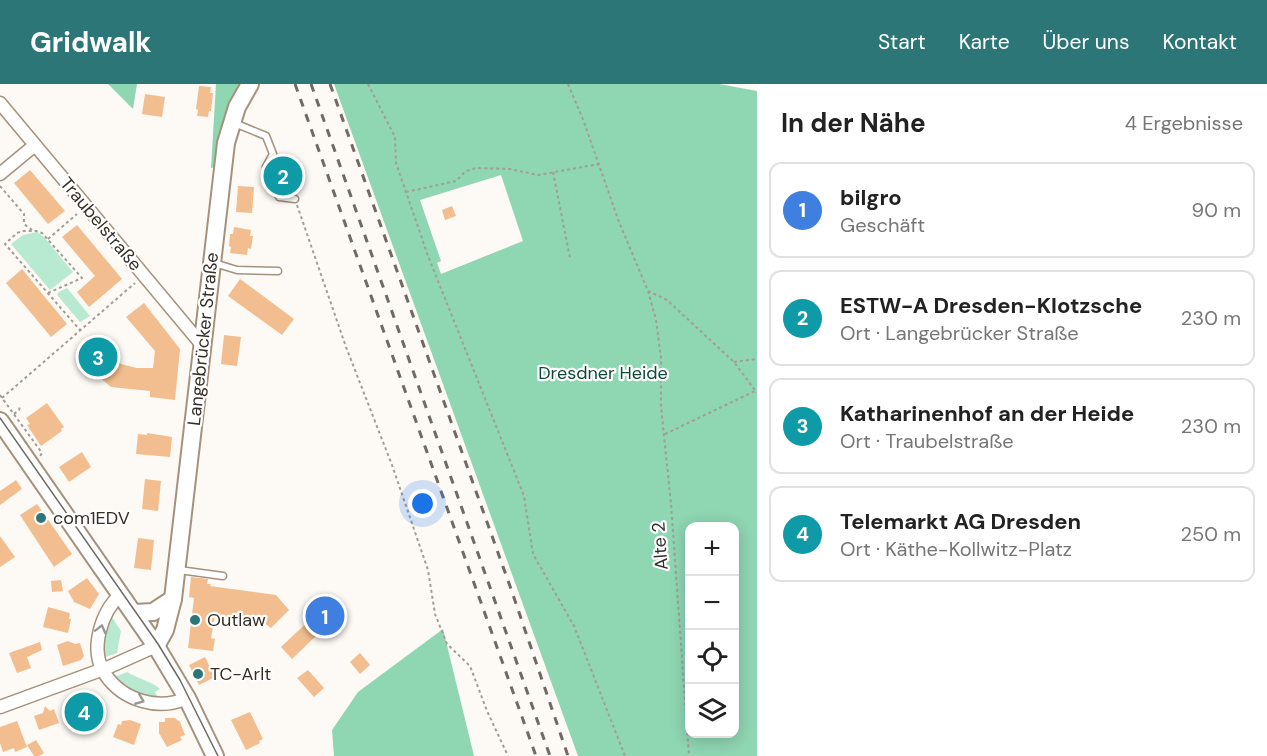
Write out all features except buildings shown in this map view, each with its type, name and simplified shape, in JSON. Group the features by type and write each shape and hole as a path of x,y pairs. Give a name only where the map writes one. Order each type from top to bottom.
{"main road":[{"name":"Langebrücker Straße","path":"156,646 165,630 173,599 221,176 232,122 247,85"},
{"path":"7,417 156,646 187,698 215,756"},
{"path":"134,613 153,612 173,599"}],"street":[{"name":"Traubelstraße","path":"0,103 202,345"},
{"path":"0,174 35,146"},
{"path":"121,594 106,614 100,630 98,652 117,687 144,702 165,705 187,698"},
{"path":"0,707 106,669 156,646"}],"lane":[{"path":"232,122 266,136 273,154 266,167 279,196 295,199"},
{"path":"212,262 237,270 278,271"},
{"path":"177,569 223,576"}],"path":[{"path":"368,84 394,137 396,163 428,256 524,496 533,554 574,626 625,756"},
{"name":"Alte 2","path":"568,84 584,122 619,222 648,291 661,358 661,406 689,756"},
{"path":"406,192 456,181 466,171 476,168 510,169 538,174 599,164"},
{"path":"553,172 570,258"},
{"path":"0,186 24,214 24,225 5,244 80,330"},
{"path":"295,199 346,347 392,465 428,570 435,615 447,644 470,666 487,711 508,756"},
{"path":"48,239 86,206"},
{"path":"24,225 42,233 82,278 48,293"},
{"path":"17,233 32,230"},
{"path":"2,398 144,275"},
{"path":"648,291 667,300 734,362 756,392 664,434"},
{"path":"734,362 757,359"},
{"path":"7,417 19,410 20,406"}],"green space":[{"path":"108,84 137,84 133,109"},
{"path":"216,84 248,84 221,166 211,168"},
{"name":"Dresdner Heide","path":"334,84 719,84 757,91 757,756 578,756","holes":["501,175 523,241 441,274 437,263 441,261 420,200"]},
{"path":"37,232 44,237 73,272 50,290 11,244 23,235"},
{"path":"67,288 90,316 80,322 57,295"},
{"path":"110,614 121,631 117,653 103,658 102,631"},
{"path":"443,629 474,756 334,756 332,730 358,692"},
{"path":"127,672 160,689 155,692 160,701 147,701 112,678"}],"tram line":[{"path":"0,418 158,644 180,680 218,756"}],"railway":[{"path":"295,84 536,756"},
{"path":"311,84 550,756"},
{"path":"330,84 511,589 568,756"}],"place":[{"name":"ESTW-A Dresden-Klotzsche","path":"283,176"},
{"name":"Katharinenhof an der Heide","path":"98,357"},
{"name":"com1EDV","path":"41,518"},
{"name":"bilgro","path":"325,616"},
{"name":"Outlaw","path":"195,620"},
{"name":"TC-Arlt","path":"198,674"},
{"name":"Telemarkt AG Dresden","path":"84,712"}]}
